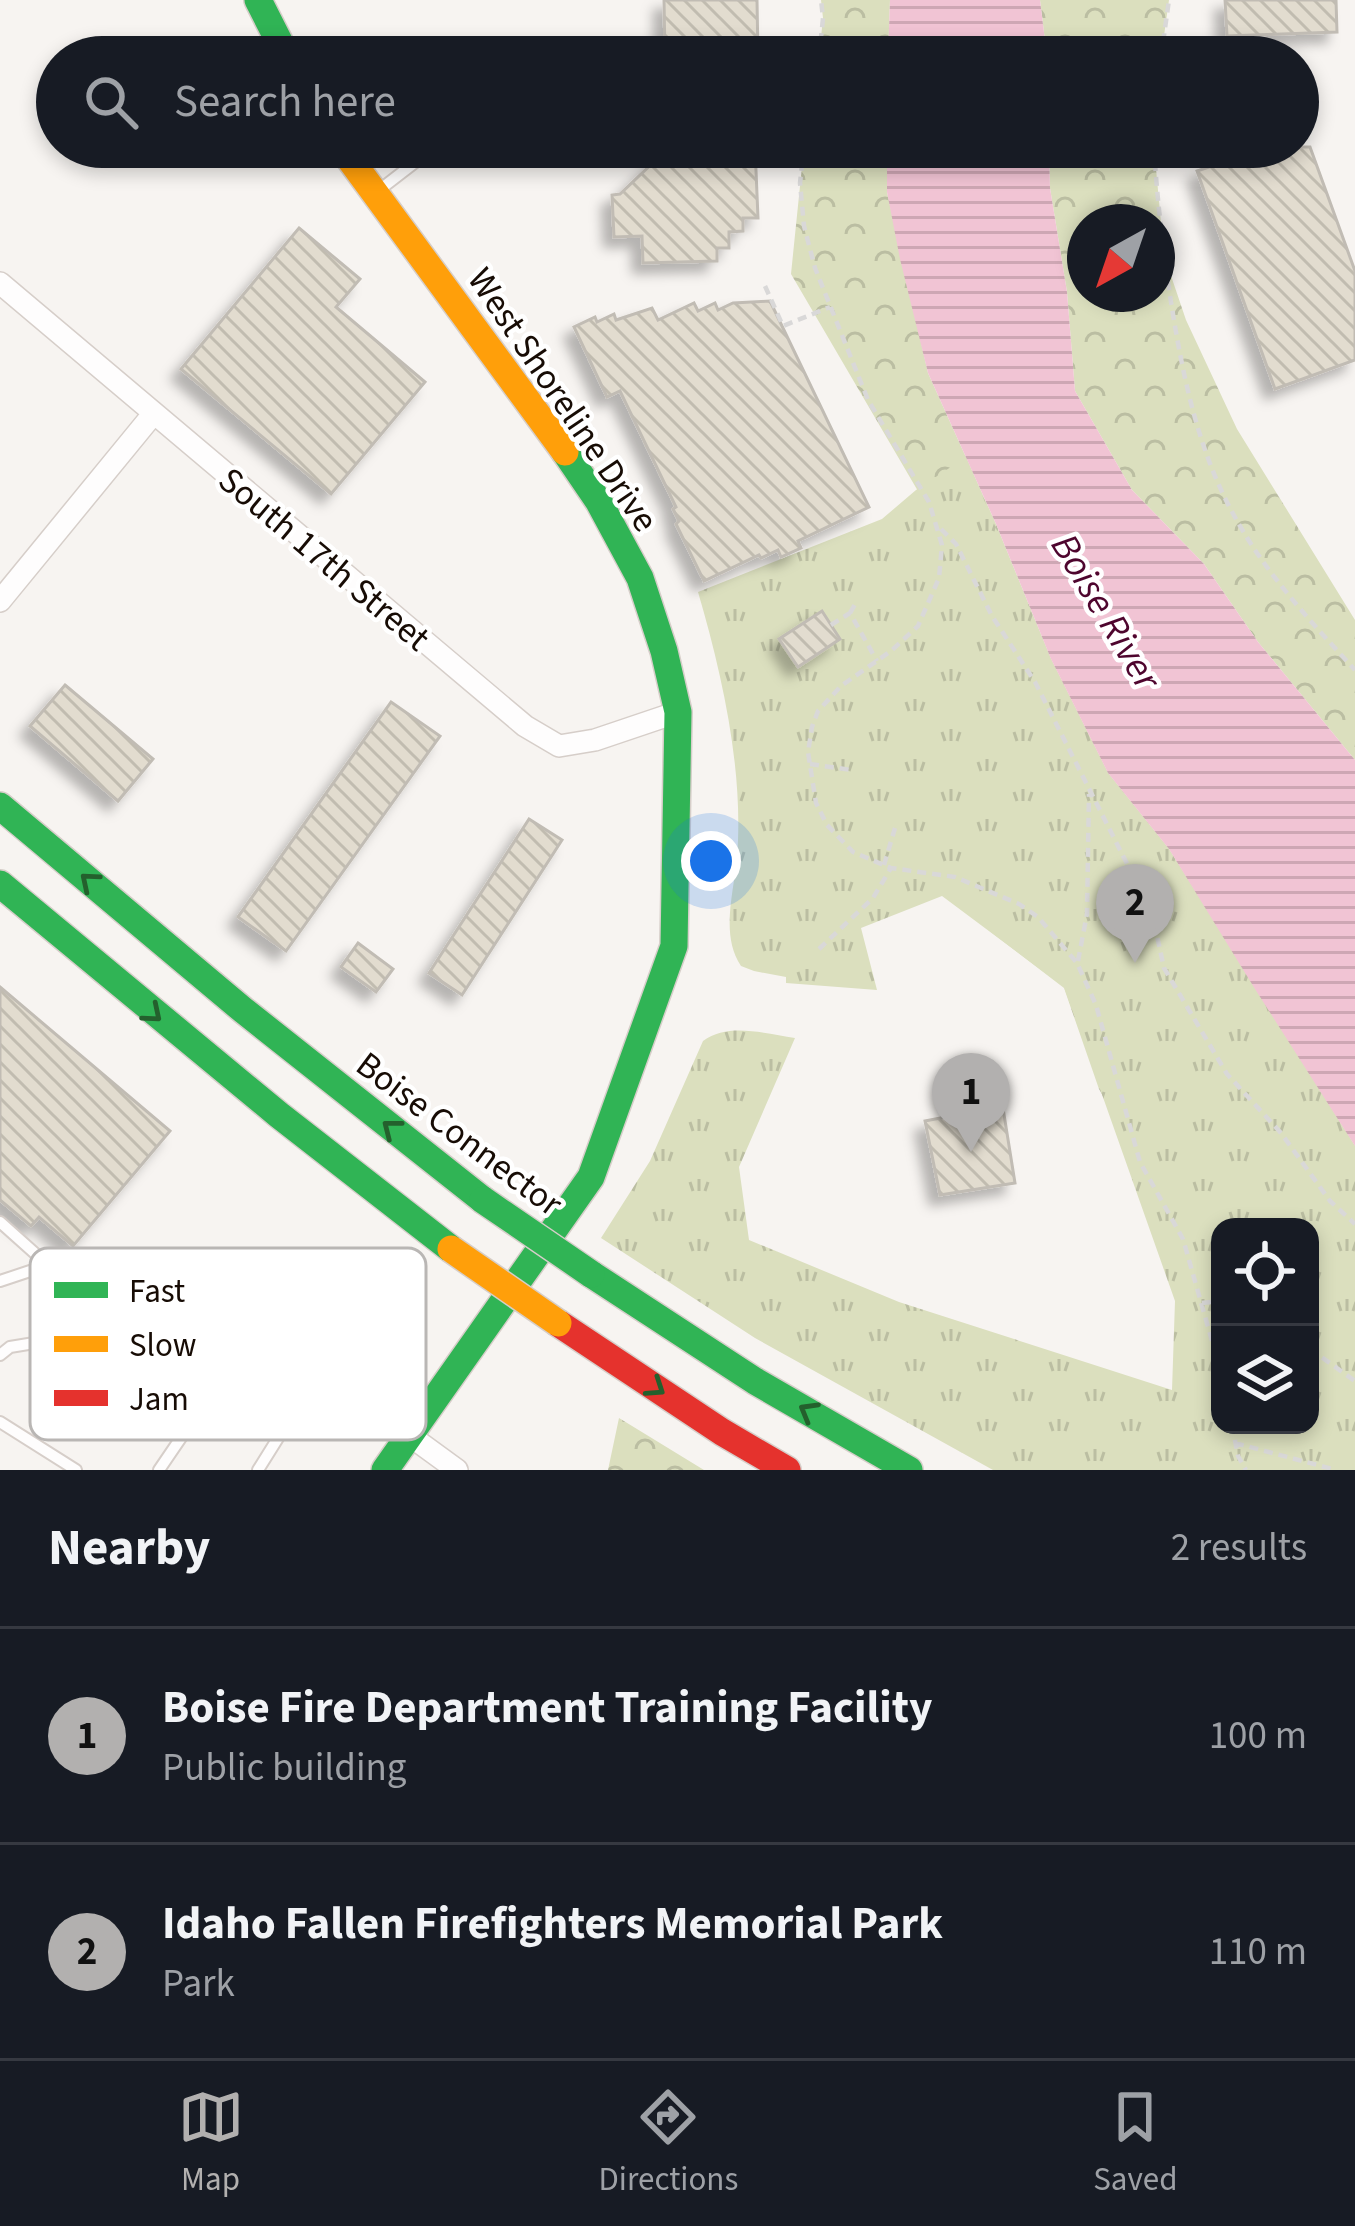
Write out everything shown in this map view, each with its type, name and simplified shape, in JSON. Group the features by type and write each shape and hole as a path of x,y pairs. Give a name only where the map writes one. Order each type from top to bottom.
{"main road":[{"path":"258,0 276,36"},
{"name":"West Shoreline Drive","path":"357,168 599,502 640,578 678,712 674,946 591,1177 426,1411"},
{"name":"Boise Connector","path":"0,806 295,1052 483,1200 755,1381 909,1470"},
{"path":"0,884 206,1059 451,1249 722,1432 787,1470"},
{"name":"West Shoreline Drive","path":"385,1470 406,1440"}],"street":[{"name":"South 17th Street","path":"0,284 509,713 559,746 596,740 678,712"},
{"path":"0,601 154,413"},
{"path":"416,1440 457,1470"}],"lane":[{"path":"376,194 409,168"},
{"path":"0,1222 30,1249"},
{"path":"0,1281 30,1271"},
{"path":"0,1355 10,1347 30,1344"},
{"path":"0,1422 76,1470"},
{"path":"159,1470 179,1440"},
{"path":"258,1470 276,1440"}],"path":[{"path":"821,0 821,36"},
{"path":"1164,36 1169,0"},
{"path":"802,168 804,226 815,268 868,400 1035,682 1152,914 1164,968 1227,1074 1281,1133 1330,1201 1355,1224"},
{"path":"1156,168 1179,354 1198,432 1235,518 1260,558 1355,670"},
{"path":"765,286 783,326 830,307"},
{"path":"939,526 942,560 926,610 906,640 841,686 818,711 809,741 816,803 827,825 853,852 888,867 955,878 1018,904 1038,916 1077,963 1096,1005 1140,1162 1183,1239 1211,1336"},
{"path":"831,626 850,613 857,601"},
{"path":"850,613 877,661"},
{"path":"809,764 851,770"},
{"path":"1077,963 1087,914 1090,788"},
{"path":"819,949 873,898 888,867 895,828"},
{"path":"1202,1303 1211,1302"},
{"path":"1319,1355 1355,1381"},
{"path":"1234,1434 1246,1470"},
{"path":"1235,1443 1336,1470"}],"green space":[{"path":"821,0 890,0 889,36 821,36"},
{"path":"1040,0 1169,0 1164,36 1044,36"},
{"path":"802,168 887,168 887,192 928,373 1051,659 1108,773 1169,849 1355,1146 1355,1470 1197,1470 1183,1239 1099,1089 1064,988 991,932 939,527 791,274"},
{"path":"1050,168 1156,168 1159,204 1067,204 1067,292"},
{"path":"1175,288 1237,429 1355,620 1355,760 1258,642 1204,564 1132,490 1075,391 1069,312 1175,312"},
{"path":"966,457 1051,659 1108,773 1169,849 1355,1146 1355,1470 993,1470 755,1338 601,1238 650,1161 703,1041 736,1031 795,1038 739,1167 749,1240 899,1302 1172,1390 1175,1301 1064,987 942,896 861,928 877,990 786,983 786,977 741,966 735,954 730,927 738,824 734,757 723,689 698,592 882,519"},
{"path":"619,1418 704,1470 608,1470"}],"water":[{"path":"890,0 1040,0 1044,36 889,36"},
{"name":"Boise River","path":"887,168 1050,168 1075,391 1132,490 1204,564 1258,642 1355,760 1355,1146 1169,849 1108,773 1051,659 928,373 900,259"}],"building":[{"path":"664,0 757,0 758,36 665,36"},
{"path":"1225,0 1336,0 1337,32 1227,36"},
{"path":"647,168 756,168 758,218 743,218 743,231 729,232 729,248 717,248 717,261 643,263 642,236 614,237 612,195 620,194"},
{"path":"1318,168 1355,271 1355,360 1275,389 1197,171"},
{"path":"299,228 360,279 336,307 425,382 331,494 181,369"},
{"path":"770,301 869,507 798,541 801,548 781,557 778,550 759,555 704,581 676,524 676,507 620,391 607,397 574,327 595,317 597,322 614,314 616,320 652,308 658,320 694,303 698,311 715,303 718,310 733,303"},
{"path":"822,611 840,639 798,667 779,639"},
{"path":"65,685 153,759 118,801 30,726"},
{"path":"391,702 440,736 286,951 238,917"},
{"path":"529,819 562,840 462,995 429,973"},
{"path":"358,943 393,969 376,992 341,967"},
{"path":"0,987 170,1131 73,1246 39,1217 31,1226 0,1200"},
{"path":"998,1077 1015,1183 940,1195 925,1121 977,1111 972,1083"}],"traffic: fast":[{"path":"258,0 276,36"},
{"path":"426,1412 591,1177 674,946 678,712 640,578 599,502 565,452"},
{"path":"0,806 243,1010 483,1200"},
{"path":"0,884 279,1115 451,1249"},
{"path":"483,1200 591,1274"},
{"path":"591,1274 755,1381 909,1470"},
{"path":"385,1470 406,1440"}],"traffic: slow":[{"path":"356,168 565,452"},
{"path":"451,1249 558,1323"}],"traffic: jam":[{"path":"558,1323 787,1470"}],"place":[{"name":"Idaho Fallen Firefighters Memorial Park","path":"1135,963"},
{"name":"Boise Fire Department Training Facility","path":"971,1152"}]}
